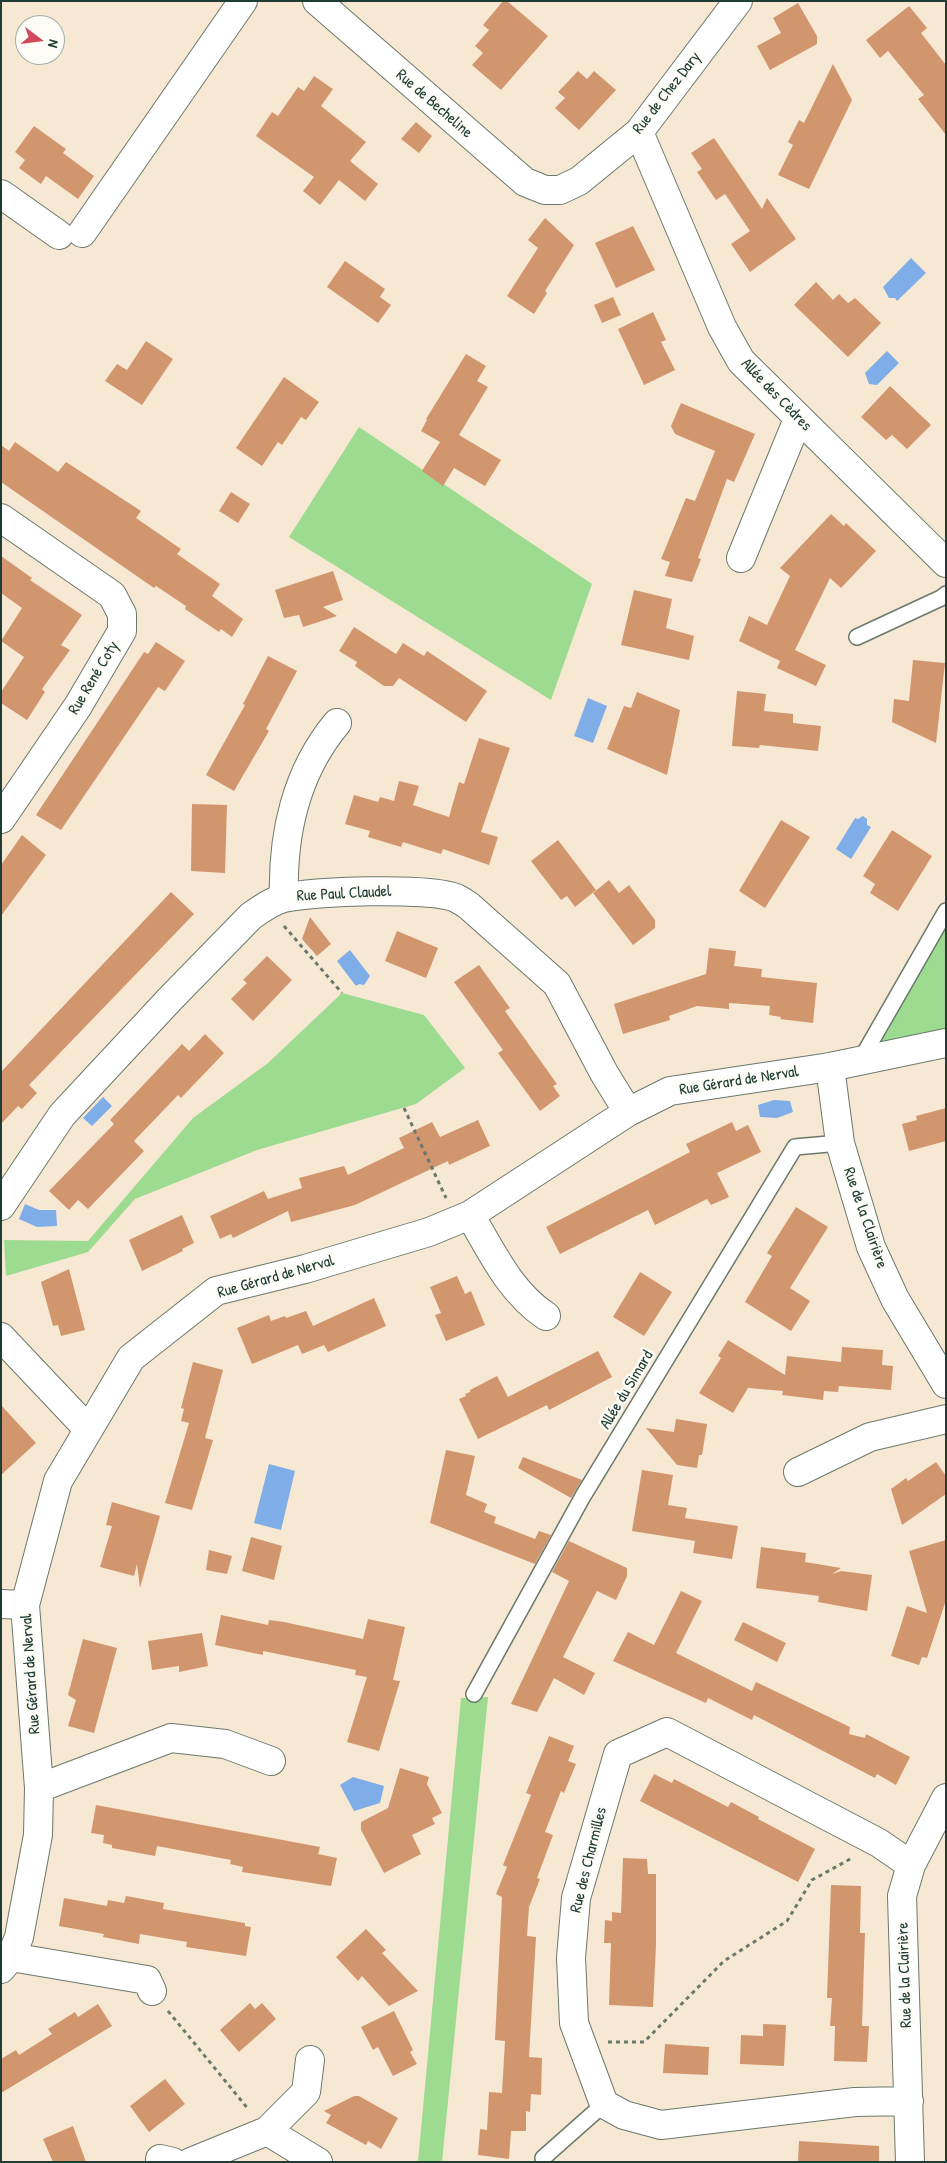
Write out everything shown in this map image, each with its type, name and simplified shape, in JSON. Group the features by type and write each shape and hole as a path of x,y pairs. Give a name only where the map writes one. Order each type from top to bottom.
{"street":[{"path":"1,194 70,234 244,1"},
{"name":"Rue de Becheline","path":"317,1 525,182 545,190 560,190"},
{"name":"Rue de Chez Dary","path":"560,190 579,181 639,132 738,1"},
{"name":"Allée des Cèdres","path":"639,132 726,335 741,361 946,563"},
{"path":"741,558 798,419"},
{"name":"Rue René Coty","path":"1,518 112,595 122,614 122,631 78,706 1,818"},
{"path":"1,1206 62,1114 170,998 251,916 275,901 292,810 303,778 326,736 337,723"},
{"name":"Rue Paul Claudel","path":"275,901 321,893 411,892 455,897 557,984 604,1073 628,1112"},
{"path":"830,1067 946,1043"},
{"name":"Rue Gérard de Nerval","path":"6,1963 19,1937 38,1835 39,1788 13,1604 58,1481 87,1428 131,1358 216,1291 314,1266 429,1232 463,1218 628,1112 670,1091 830,1067"},
{"name":"Rue de la Clairière","path":"830,1067 840,1143 871,1247 895,1299 946,1384"},
{"path":"463,1218 528,1304 546,1316"},
{"path":"1,1337 87,1428"},
{"path":"798,1472 870,1437 946,1419"},
{"name":"Rue des Charmilles","path":"604,2104 574,2023 571,1958 576,1898 618,1754 667,1732 879,1843 911,1865"},
{"path":"39,1788 170,1738 225,1744 271,1761"},
{"name":"Rue de la Clairière","path":"910,2162 902,1896 911,1865 946,1798"},
{"path":"6,1963 147,1980 152,1991"},
{"path":"191,2162 267,2132 306,2092 310,2060"},
{"path":"604,2104 624,2115 661,2124 855,2102 909,2101"},
{"path":"267,2132 318,2162"}],"lane":[{"path":"856,637 946,594"},
{"path":"860,1061 946,911"},
{"name":"Allée du Simard","path":"474,1694 583,1496 795,1147 840,1143"},
{"path":"543,2158 604,2104"}],"path":[{"path":"275,901 342,993"},
{"path":"404,1108 463,1218"},
{"path":"581,2042 644,2042 724,1961 787,1921 812,1880 879,1843"},
{"path":"152,1991 267,2132"}],"green space":[{"path":"359,427 592,584 551,700 289,537"},
{"path":"946,927 946,1031 937,1034 879,1042"},
{"path":"342,993 424,1015 465,1068 416,1104 257,1150 135,1199 88,1252 6,1276 4,1240 88,1241 193,1118 268,1063"},
{"path":"488,1697 442,2162 418,2162 461,1698"}],"water":[{"path":"911,258 926,273 897,301 895,298 889,298 883,287"},
{"path":"887,351 899,363 877,385 869,384 865,373"},
{"path":"588,698 607,706 593,743 574,736"},
{"path":"863,816 867,819 867,825 871,827 851,859 836,849 855,818 858,819"},
{"path":"350,950 370,976 364,985 359,984 356,986 337,961"},
{"path":"103,1097 112,1106 92,1126 83,1118"},
{"path":"774,1100 790,1101 793,1112 777,1118 760,1117 758,1105"},
{"path":"25,1204 39,1210 56,1210 57,1226 37,1227 19,1219"},
{"path":"269,1464 295,1471 281,1530 254,1523"},
{"path":"353,1777 384,1786 380,1803 354,1811 340,1785"}],"building":[{"path":"503,1 507,1 548,36 501,90 472,65 483,53 475,46 489,30 483,25"},
{"path":"798,3 817,36 817,44 770,70 757,46 781,33 773,18"},
{"path":"909,6 927,28 921,33 946,65 946,135 918,99 924,95 888,51 880,58 866,40"},
{"path":"833,64 852,100 809,189 778,175 793,145 788,142 799,120 804,123"},
{"path":"578,71 587,79 594,71 616,90 579,130 555,108 565,98 558,92"},
{"path":"314,76 333,89 321,106 366,142 350,161 378,184 365,201 339,180 320,205 303,191 314,177 256,136 272,112 278,116 298,87 304,91"},
{"path":"416,122 432,136 419,153 401,139"},
{"path":"34,126 66,149 63,153 94,176 78,199 46,176 41,184 19,168 25,160 15,152"},
{"path":"714,138 762,209 767,198 796,239 750,272 731,244 750,231 725,194 716,200 697,172 702,169 691,153"},
{"path":"545,218 574,245 545,291 547,293 534,314 507,296 538,248 528,240"},
{"path":"633,226 655,270 616,288 595,243"},
{"path":"345,261 385,289 380,297 391,305 378,323 327,287"},
{"path":"816,282 833,300 839,294 848,303 855,298 881,323 848,357 794,305"},
{"path":"613,297 621,315 602,323 594,305"},
{"path":"653,312 666,340 661,342 675,370 644,385 618,329"},
{"path":"146,341 173,359 142,405 105,381 117,364 127,370"},
{"path":"466,354 486,366 477,381 488,387 459,435 501,460 485,486 454,468 443,486 422,471 440,442 421,431 426,419"},
{"path":"284,377 319,402 306,420 301,417 282,445 278,442 262,466 236,448"},
{"path":"890,386 931,425 907,449 892,435 886,440 861,417"},
{"path":"681,403 755,434 734,482 727,479 698,558 701,559 692,582 665,576 670,562 661,559 686,498 695,501 715,451 675,434 671,426"},
{"path":"15,442 58,472 66,462 141,511 136,518 181,549 177,554 220,584 212,596 243,619 232,637 221,629 219,632 185,609 186,606 156,586 154,588 1,482 1,445 9,451"},
{"path":"231,492 250,504 238,523 219,511"},
{"path":"831,514 844,526 846,523 876,551 841,588 830,578 795,650 826,665 816,686 777,668 780,661 739,641 749,616 767,625 790,576 780,568"},
{"path":"1,556 32,578 30,580 82,615 61,645 70,650 42,689 45,692 27,720 1,703 1,692 24,657 1,641 22,608 1,593"},
{"path":"333,571 343,600 323,607 337,616 303,627 299,615 284,618 275,590"},
{"path":"634,590 672,599 666,628 694,636 689,660 621,645"},
{"path":"354,627 396,654 403,643 424,656 427,651 487,691 466,722 399,678 393,686 384,686 355,666 357,662 339,651"},
{"path":"156,642 185,661 165,691 158,687 61,830 36,815 144,652 148,654"},
{"path":"268,656 297,671 266,729 269,731 234,791 206,775 245,705 243,704"},
{"path":"913,660 945,663 936,743 892,722 894,699 909,701"},
{"path":"737,691 766,694 764,711 793,714 793,723 821,726 818,751 760,745 759,748 732,746"},
{"path":"637,692 680,710 667,775 607,749 624,706 631,708"},
{"path":"479,738 510,748 481,832 498,837 489,865 443,849 441,854 403,842 401,847 368,837 370,831 345,824 354,795 378,802 380,797 394,801 399,781 419,786 413,805 449,817 459,782 464,784"},
{"path":"192,804 227,805 225,873 191,871"},
{"path":"781,820 810,837 765,908 739,891"},
{"path":"892,830 932,856 898,911 870,893 875,884 863,876"},
{"path":"22,835 46,855 1,916 1,865"},
{"path":"558,840 596,890 575,907 567,896 561,900 531,861"},
{"path":"609,880 619,893 629,885 655,920 655,928 633,945 593,893"},
{"path":"171,892 194,914 29,1085 37,1093 22,1109 18,1106 1,1124 1,1072"},
{"path":"310,917 331,944 317,956 302,939"},
{"path":"397,931 438,948 426,978 385,961"},
{"path":"709,948 736,951 734,966 762,969 761,977 817,983 813,1023 780,1019 781,1017 769,1015 770,1006 729,1003 729,1009 697,1006 669,1016 670,1020 623,1034 614,1004 706,974"},
{"path":"267,956 292,980 253,1021 231,999 247,983 243,980"},
{"path":"479,965 510,1008 505,1011 557,1084 553,1086 560,1096 540,1111 498,1053 503,1050 454,982"},
{"path":"205,1034 224,1053 181,1098 178,1095 134,1141 144,1151 88,1209 78,1200 69,1210 49,1191 114,1124 110,1120 182,1044 189,1051"},
{"path":"946,1108 946,1141 909,1151 902,1124 917,1120 916,1116"},
{"path":"478,1120 490,1146 449,1165 448,1161 355,1205 291,1222 288,1211 233,1238 231,1234 220,1239 210,1216 264,1191 268,1199 302,1188 299,1178 344,1166 348,1175 404,1148 399,1138 432,1122 440,1137"},
{"path":"732,1122 736,1131 748,1125 761,1152 717,1173 729,1197 711,1205 707,1199 655,1225 648,1210 560,1254 546,1227 690,1152 686,1144"},
{"path":"796,1207 828,1227 790,1288 810,1301 791,1331 745,1302 772,1256 767,1253"},
{"path":"182,1215 194,1243 182,1249 183,1251 142,1271 129,1240"},
{"path":"69,1269 85,1330 61,1336 58,1325 53,1326 41,1282"},
{"path":"640,1272 672,1292 644,1336 613,1317"},
{"path":"457,1276 465,1294 471,1291 485,1325 446,1341 435,1315 441,1313 430,1287"},
{"path":"374,1298 386,1326 328,1352 324,1345 302,1354 298,1345 252,1364 237,1328 269,1315 271,1321 306,1311 313,1326"},
{"path":"728,1340 785,1375 787,1356 841,1362 842,1347 883,1350 882,1365 893,1366 891,1390 839,1386 838,1392 824,1391 823,1400 782,1395 783,1391 748,1388 733,1413 699,1393 721,1358 718,1356"},
{"path":"598,1351 612,1377 549,1410 547,1405 478,1439 459,1399 466,1396 465,1394 470,1392 470,1390 497,1376 508,1397"},
{"path":"193,1362 223,1370 205,1438 213,1440 192,1510 165,1503 189,1423 181,1421 184,1409 181,1408"},
{"path":"1,1405 36,1443 1,1475"},
{"path":"676,1419 707,1424 702,1455 699,1455 697,1468 677,1465 646,1428 674,1432"},
{"path":"446,1450 475,1456 466,1495 487,1504 484,1512 496,1517 494,1523 535,1539 539,1531 551,1535 535,1564 430,1523"},
{"path":"523,1457 582,1480 571,1498 518,1468"},
{"path":"936,1462 946,1476 946,1494 902,1525 891,1489 906,1478 908,1481"},
{"path":"642,1470 673,1475 668,1505 687,1508 685,1518 738,1526 732,1559 693,1553 695,1541 632,1531"},
{"path":"112,1502 160,1516 140,1588 137,1564 134,1576 100,1567 112,1526 106,1525"},
{"path":"251,1537 282,1546 274,1580 242,1571"},
{"path":"946,1540 946,1600 927,1658 922,1657 919,1665 891,1656 907,1606 927,1613 909,1551"},
{"path":"569,1541 627,1568 627,1576 616,1600 597,1591 563,1657 595,1673 584,1695 554,1678 537,1712 511,1704 569,1581 552,1572"},
{"path":"761,1547 806,1553 805,1562 841,1568 832,1574 841,1571 872,1575 867,1611 818,1602 819,1596 756,1588"},
{"path":"209,1550 232,1556 227,1574 206,1570"},
{"path":"681,1591 702,1601 676,1653 752,1691 756,1682 850,1727 849,1734 865,1738 866,1734 910,1757 896,1785 877,1774 875,1778 754,1715 752,1720 708,1698 706,1703 613,1661 628,1632 654,1645"},
{"path":"221,1615 268,1625 269,1620 284,1622 363,1639 368,1619 405,1627 393,1680 400,1681 379,1751 347,1742 367,1677 355,1675 356,1670 263,1651 263,1655 215,1645"},
{"path":"743,1622 786,1643 777,1662 734,1640"},
{"path":"202,1633 208,1666 179,1672 179,1666 152,1670 148,1641"},
{"path":"83,1639 117,1648 94,1733 68,1726 76,1700 68,1695"},
{"path":"549,1736 574,1746 568,1761 576,1764 564,1793 561,1791 545,1832 553,1835 537,1878 540,1879 529,1907 527,1936 536,1937 529,2057 542,2058 541,2095 531,2094 530,2112 526,2111 526,2131 511,2131 509,2159 478,2155 480,2129 487,2130 489,2092 502,2093 505,2041 495,2040 502,1897 496,1894 507,1867 503,1865 531,1795 526,1793"},
{"path":"400,1768 429,1777 427,1784 442,1813 432,1818 435,1824 412,1835 421,1854 384,1873 361,1830 361,1822 388,1808"},
{"path":"654,1774 672,1783 674,1779 728,1807 731,1802 759,1817 758,1819 815,1849 798,1882 640,1801"},
{"path":"96,1805 320,1847 318,1854 337,1858 331,1886 242,1872 243,1867 230,1864 231,1860 157,1846 155,1856 112,1848 112,1845 103,1843 104,1835 91,1833"},
{"path":"623,1858 647,1859 648,1874 656,1874 656,1946 653,2007 609,2005 611,1943 604,1943 605,1920 612,1921 612,1912 621,1913"},
{"path":"831,1885 861,1886 860,1933 865,1933 862,2026 869,2026 867,2062 834,2061 835,2026 830,2026 832,1998 827,1998"},
{"path":"126,1896 164,1903 163,1909 245,1923 245,1926 251,1927 246,1956 186,1947 187,1942 140,1934 139,1944 103,1937 104,1934 59,1926 64,1898 107,1906 108,1900 124,1903"},
{"path":"366,1929 386,1950 382,1953 418,1991 389,2006 362,1976 358,1981 336,1957"},
{"path":"250,2003 255,2009 262,2003 276,2019 239,2052 220,2030"},
{"path":"98,2004 112,2026 1,2093 1,2059 16,2050 19,2055 52,2034 48,2029 75,2012 78,2017"},
{"path":"394,2011 413,2050 410,2052 417,2064 393,2076 378,2047 373,2050 361,2027"},
{"path":"763,2024 786,2025 784,2066 740,2064 741,2035 763,2036"},
{"path":"665,2044 709,2047 708,2075 663,2073"},
{"path":"165,2079 185,2104 149,2132 130,2106"},
{"path":"354,2096 359,2096 398,2118 381,2149 368,2141 366,2145 326,2123 331,2115 324,2111"},
{"path":"73,2126 86,2162 53,2162 43,2139"},
{"path":"799,2141 879,2146 879,2162 798,2162"}]}
